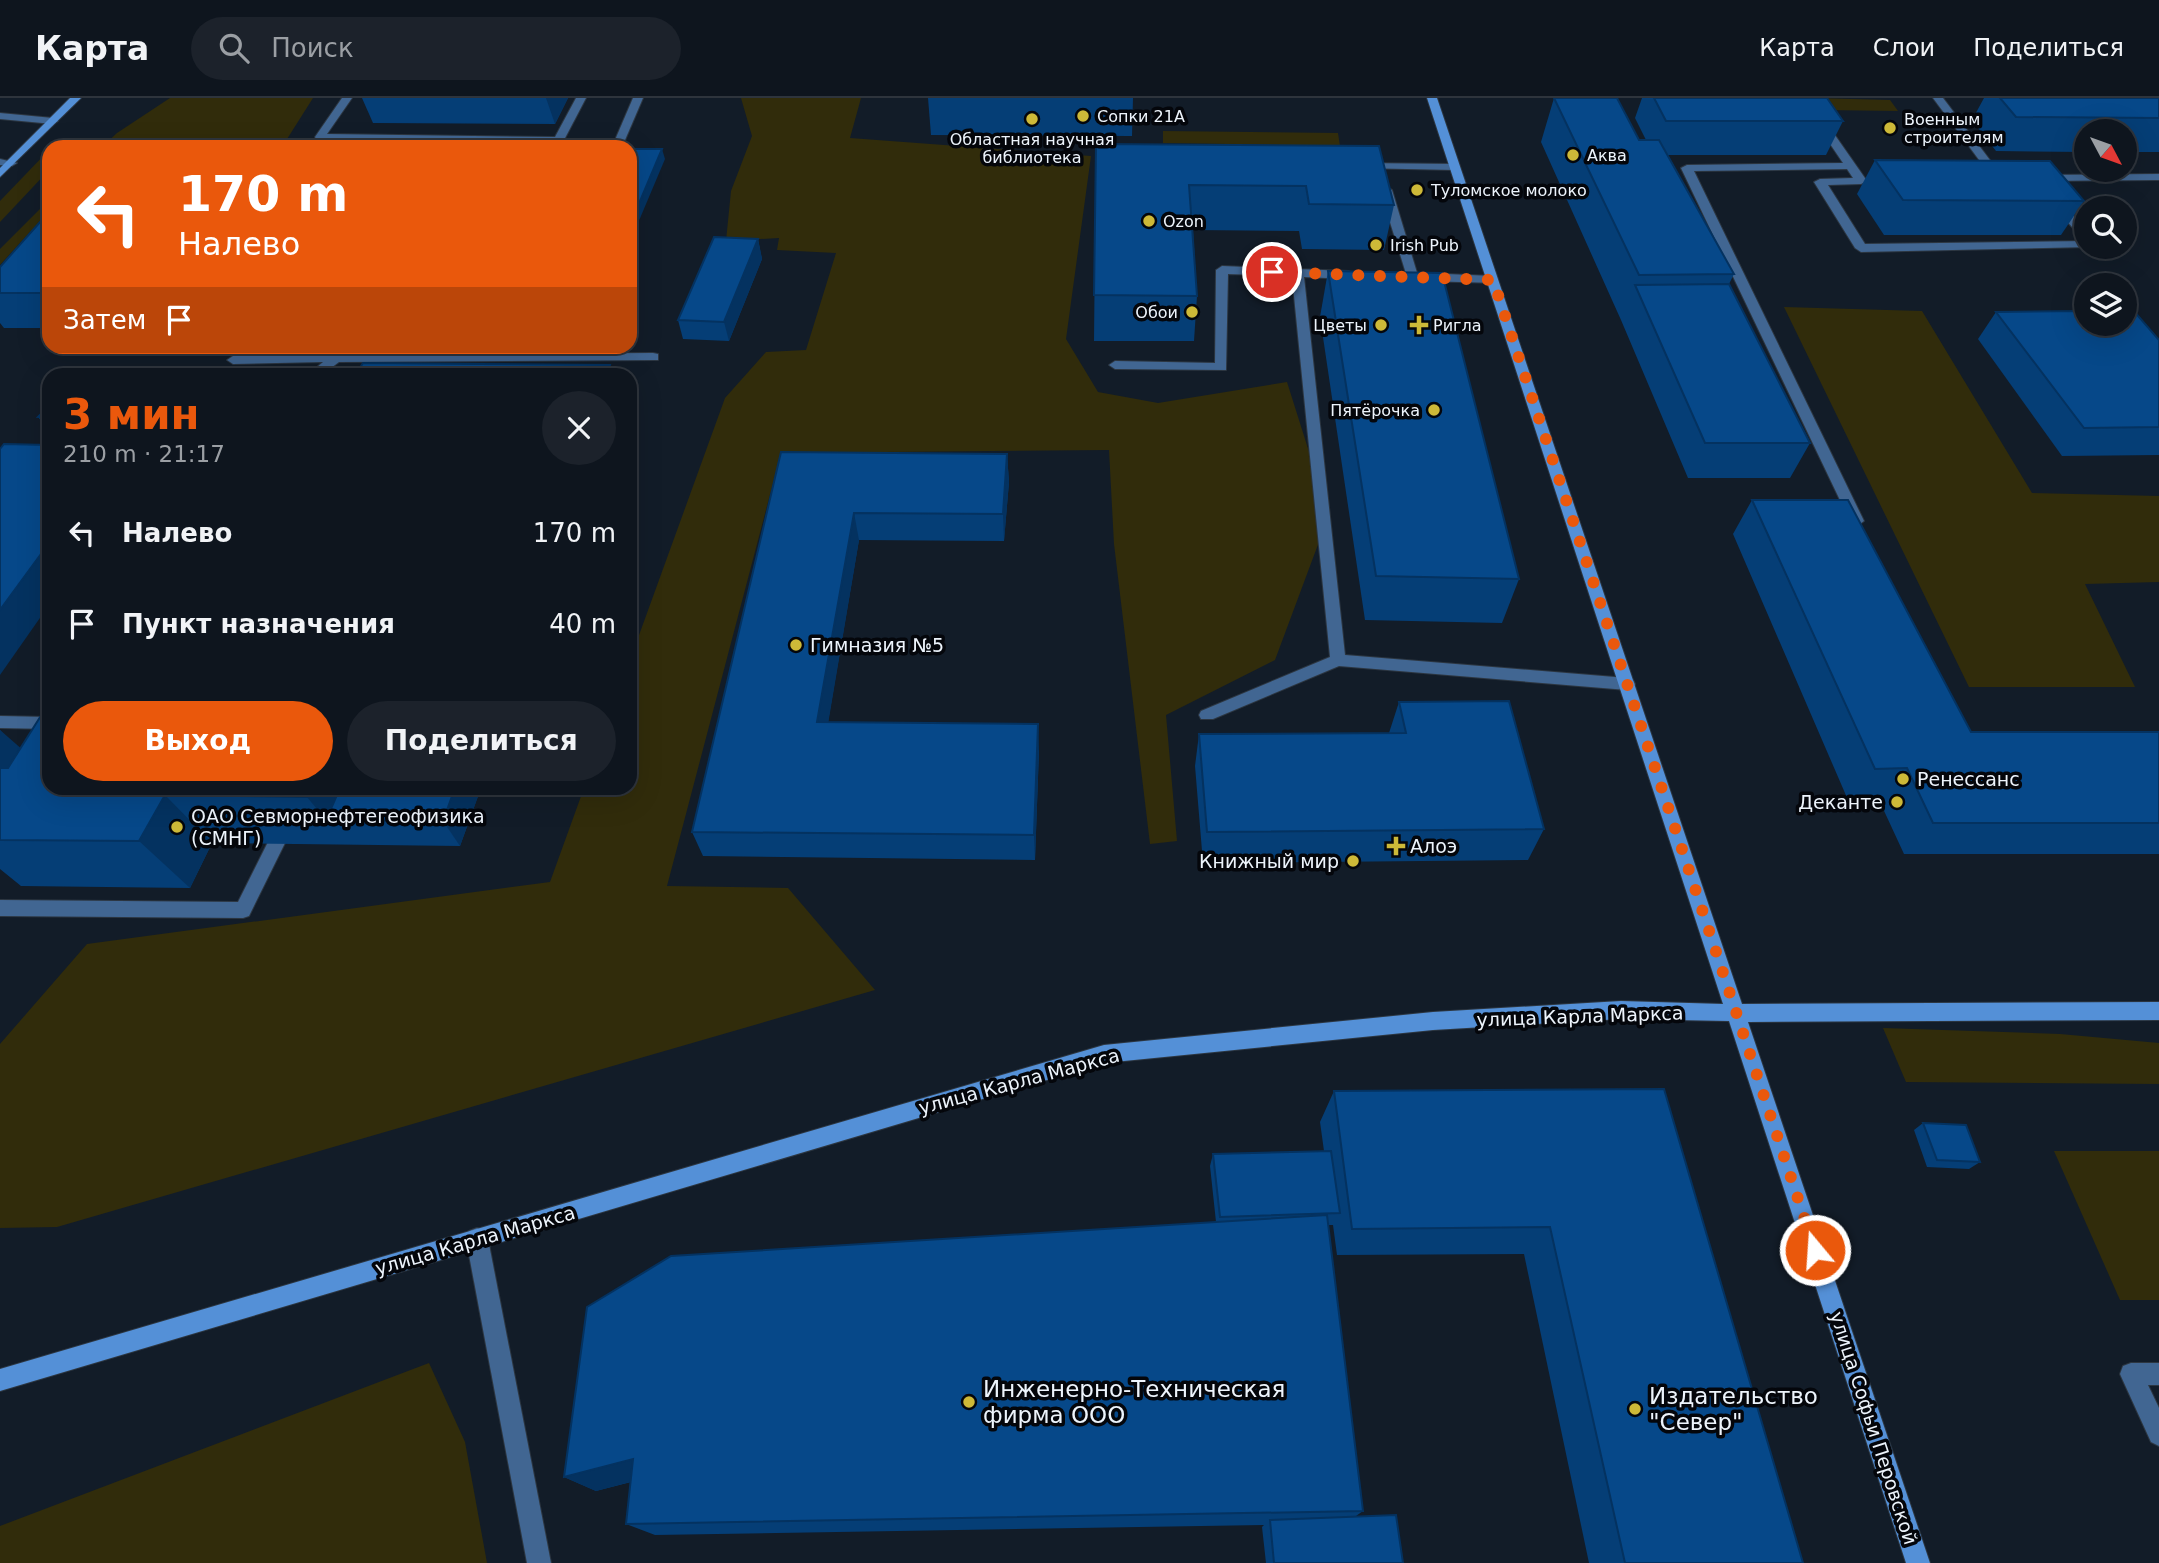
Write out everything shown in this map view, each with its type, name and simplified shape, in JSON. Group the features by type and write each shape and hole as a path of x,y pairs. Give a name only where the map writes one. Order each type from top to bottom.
{"street":[{"path":"0,174 6,162 76,98"},
{"path":"347,98 320,138 559,140 581,98"},
{"path":"620,140 638,98"},
{"name":"улица Софьи Перовской","path":"1432,98 1918,1563"},
{"path":"1804,98 1861,181 1820,182 1861,248 2074,245"},
{"path":"1938,98 1998,178 2009,178"},
{"path":"0,116 53,121"},
{"path":"1344,166 1455,167"},
{"path":"1378,166 1406,277 1493,280"},
{"path":"1852,166 1687,168 1862,532"},
{"path":"2042,187 2033,178 2159,177"},
{"path":"2051,197 2074,223"},
{"path":"1115,365 1221,367 1222,270 1361,275"},
{"path":"1298,273 1338,660"},
{"path":"233,360 653,357"},
{"path":"324,368 336,358"},
{"path":"1207,715 1338,660 1627,684"},
{"path":"0,722 42,723"},
{"path":"0,908 243,910 276,843"},
{"name":"улица Карла Маркса","path":"0,1380 1104,1054 1433,1021 1621,1010 1737,1013 2159,1011"},
{"path":"477,1239 539,1563"},
{"path":"2159,1374 2131,1374 2159,1434"}],"shaded area":[{"path":"170,98 313,98 286,140 110,140"},
{"path":"741,98 861,98 850,138 1091,156 1066,339 1098,392 1158,403 1287,382 1329,515 1275,660 1166,715 1177,841 1150,844 1114,544 1109,450 781,453 667,886 788,888 875,990 57,1227 0,1228 0,1044 87,944 550,882 581,795 637,795 637,641 725,398 766,352 806,350 836,253 777,250 779,238 726,241 731,191 752,136"},
{"path":"1814,98 1890,100 1898,111 1821,110"},
{"path":"1163,131 1338,133 1340,146 1163,143"},
{"path":"42,157 42,177 0,222 0,201"},
{"path":"42,207 42,231 30,232 0,265 0,249"},
{"path":"1784,307 1922,311 2032,493 2159,496 2159,582 2085,584 2135,687 1969,687"},
{"path":"1883,1028 2060,1034 2159,1043 2159,1084 1906,1082"},
{"path":"2054,1151 2159,1151 2159,1300 2120,1300"},
{"path":"429,1363 465,1442 487,1563 0,1563 0,1526"}],"building":[{"path":"1554,98 1617,98 1639,140 1659,140 1734,274 1639,275"},
{"path":"1654,98 1827,98 1843,121 1666,121"},
{"path":"2000,98 2159,98 2159,118 2016,117"},
{"path":"1096,144 1379,146 1394,205 1309,204 1306,186 1189,185 1197,296 1094,295"},
{"path":"637,149 662,149 637,208"},
{"path":"1875,160 2050,161 2080,196 2074,196 2074,201 1903,200"},
{"path":"42,220 42,293 0,293 0,267"},
{"path":"714,237 758,239 724,322 678,320"},
{"path":"1328,271 1442,273 1519,579 1376,576"},
{"path":"1729,284 1810,443 1705,443 1635,285"},
{"path":"2074,311 2074,336 2137,336 2137,315 2159,340 2159,427 2084,428 1996,312"},
{"path":"363,363 610,365 609,368 360,368"},
{"path":"4,444 42,445 42,553 0,610 0,449"},
{"name":"Гимназия №5","path":"781,452 1007,454 1003,514 854,513 817,722 1038,724 1034,835 692,832"},
{"path":"1752,500 1848,500 1971,732 2159,732 2159,823 1933,823 1907,768 1875,769"},
{"path":"1509,701 1544,829 1207,832 1199,734 1406,733 1399,702"},
{"path":"42,714 42,795 165,795 139,841 0,840 0,768 8,768"},
{"path":"165,795 308,795 307,797"},
{"path":"337,795 452,795 443,821 326,820"},
{"name":"Издательство \"Север\"","path":"1664,1089 1803,1563 1625,1563 1550,1227 1352,1229 1334,1091"},
{"path":"1923,1123 1966,1125 1980,1162 1937,1160"},
{"path":"1331,1151 1340,1213 1220,1217 1213,1154"},
{"name":"Инженерно-Техническая фирма ООО","path":"1327,1215 1363,1511 626,1524 633,1459 564,1477 587,1307 671,1256"},
{"path":"1396,1515 1403,1563 1274,1563 1270,1520"}],"place":[{"name":"Сопки 21А","path":"1083,116"},
{"name":"Областная научная библиотека","path":"1032,119"},
{"name":"Военным строителям","path":"1890,128"},
{"name":"Аква","path":"1573,155"},
{"name":"Туломское молоко","path":"1417,190"},
{"name":"Ozon","path":"1149,221"},
{"name":"Irish Pub","path":"1376,245"},
{"name":"Обои","path":"1192,312"},
{"name":"Цветы","path":"1381,325"},
{"name":"Ригла","path":"1419,325"},
{"name":"Пятёрочка","path":"1434,410"},
{"name":"Гимназия №5","path":"796,645"},
{"name":"Ренессанс","path":"1903,779"},
{"name":"Деканте","path":"1897,802"},
{"name":"ОАО Севморнефтегеофизика (СМНГ)","path":"177,827"},
{"name":"Алоэ","path":"1396,846"},
{"name":"Книжный мир","path":"1353,861"},
{"name":"Инженерно-Техническая фирма ООО","path":"969,1402"},
{"name":"Издательство \"Север\"","path":"1635,1409"}],"route":[{"path":"1272,272 1493,280 1815,1250"}]}
